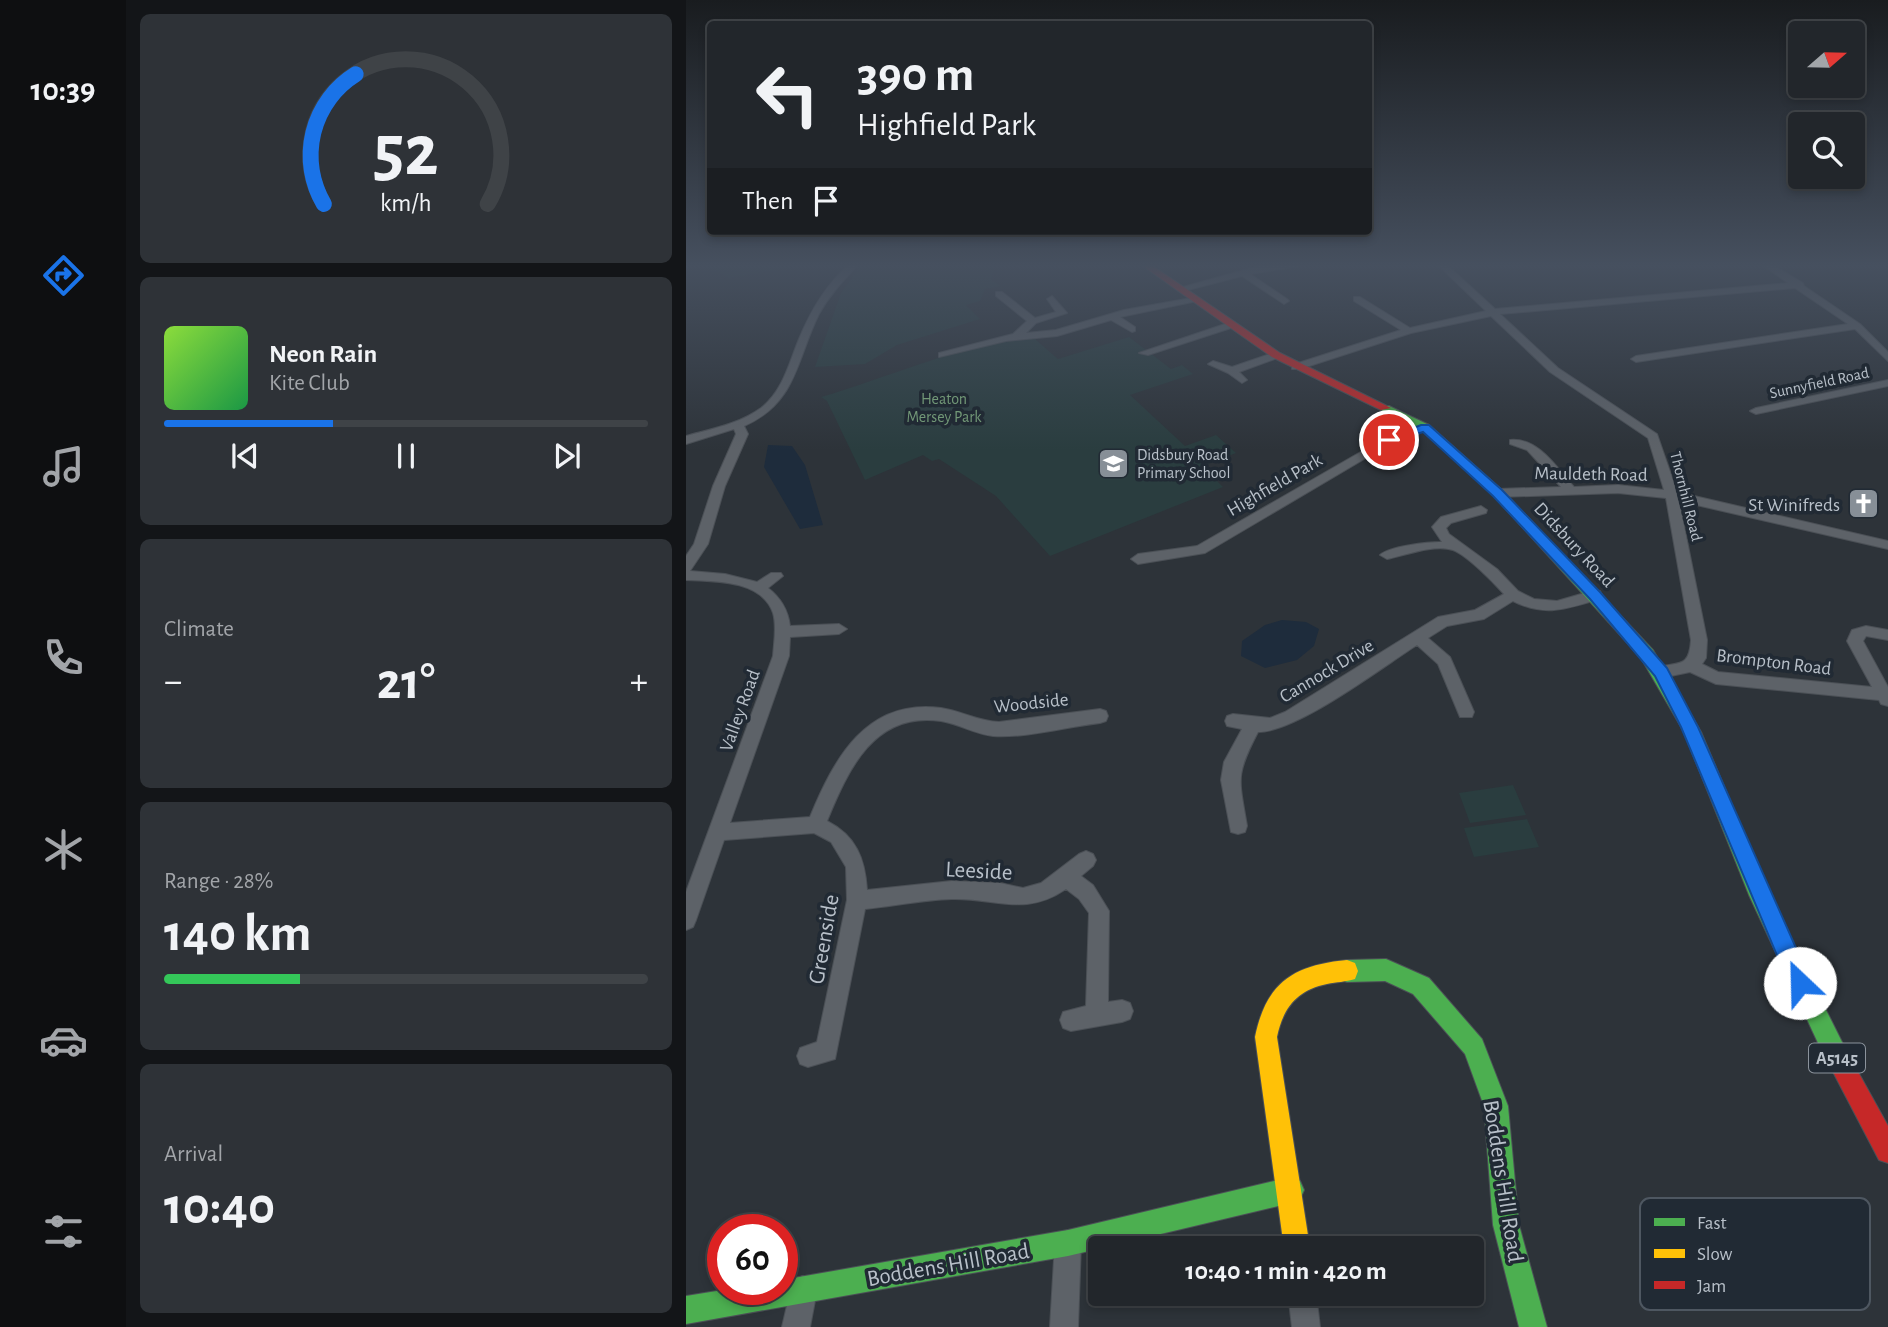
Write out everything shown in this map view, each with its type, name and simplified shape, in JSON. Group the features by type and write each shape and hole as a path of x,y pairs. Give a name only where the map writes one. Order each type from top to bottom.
{"main road":[{"name":"Didsbury Road","path":"1232,326 1296,367 1425,427 1498,493 1595,595 1661,672 1690,727 1815,1016 1888,1151"},
{"name":"Boddens Hill Road","path":"1296,1236 1266,1037 1269,1012 1288,988 1320,972 1386,970 1421,986 1474,1047 1496,1106 1506,1225 1533,1327"},
{"name":"Boddens Hill Road","path":"686,1310 1068,1243 1291,1190"}],"street":[{"path":"686,440 737,424 768,407 786,389 797,354 810,326"},
{"path":"1017,336 1028,326"},
{"path":"943,355 1017,336 1058,333 1080,326"},
{"path":"1127,326 1132,329"},
{"path":"1144,353 1228,326"},
{"path":"1401,326 1409,331"},
{"path":"1296,367 1409,331 1434,326"},
{"name":"Thornhill Road","path":"1509,326 1554,370 1653,436 1672,495 1699,640 1698,658 1691,666"},
{"path":"1636,359 1857,326 1888,358"},
{"path":"1232,371 1276,355"},
{"path":"1213,364 1232,371 1242,380"},
{"name":"Sunnyfield Road","path":"1756,411 1888,383"},
{"path":"686,567 701,544 719,486 742,434 737,424"},
{"name":"Highfield Park","path":"1138,559 1200,550 1389,440 1425,427"},
{"path":"1514,442 1531,447 1570,491"},
{"name":"Mauldeth Road","path":"1498,493 1618,489 1672,495 1888,545"},
{"path":"1481,510 1446,520 1439,527 1443,536 1492,572 1513,595 1531,604 1557,607 1595,595"},
{"path":"1387,555 1429,546 1455,546"},
{"path":"686,575 717,577 757,588 776,576"},
{"name":"Valley Road","path":"686,920 781,656 779,609 757,588"},
{"name":"Cannock Drive","path":"1253,725 1271,725 1291,717 1443,621 1479,615 1513,595"},
{"path":"782,632 839,629"},
{"path":"1886,698 1855,641 1857,634 1866,631 1888,635"},
{"path":"1418,637 1444,661 1466,712"},
{"name":"Brompton Road","path":"1661,672 1691,666 1716,678 1886,698"},
{"name":"Woodside","path":"816,825 840,766 853,748 876,729 902,718 934,714 997,729 1100,716"},
{"path":"1233,721 1253,725 1233,762 1230,780 1238,826"},
{"path":"718,832 816,825"},
{"name":"Greenside","path":"816,825 838,836 856,865 857,900 818,1054"},
{"name":"Leeside","path":"857,900 952,890 1000,891 1023,897 1046,891 1086,860"},
{"path":"1066,877 1086,892 1100,911 1097,1016"},
{"path":"1071,1020 1122,1011"},
{"path":"1064,1327 1068,1243"},
{"path":"796,1327 803,1290"},
{"path":"1304,1306 1306,1327"}],"green space":[{"path":"829,326 958,326 897,345 865,364 815,367"},
{"name":"Heaton Mersey Park","path":"1036,335 1036,340 1058,359 1129,337 1171,369 1182,365 1193,374 1130,395 1185,446 1216,435 1236,453 1202,466 1223,487 1050,556 996,496 939,459 932,461 923,455 865,480 827,401 821,397 954,353"},
{"path":"1513,785 1526,815 1470,823 1459,793"},
{"path":"1527,819 1539,847 1474,857 1464,828"}],"water":[{"path":"768,445 792,446 805,465 823,525 800,529 764,467"},
{"path":"1282,620 1306,622 1319,629 1314,646 1297,660 1265,668 1241,656 1242,641 1265,625"}],"traffic: fast":[{"path":"1385,408 1425,427 1498,493 1647,654 1664,679 1692,732 1770,919 1839,1060"},
{"path":"1347,971 1386,970 1421,986 1474,1047 1496,1106 1506,1225 1533,1327"},
{"path":"686,1310 1068,1243 1291,1190"}],"traffic: slow":[{"path":"1295,1236 1266,1037 1269,1021 1282,996 1292,987 1316,976 1347,971"}],"traffic: jam":[{"path":"1234,326 1276,355 1385,408"},
{"path":"1839,1060 1888,1151"}],"place":[{"name":"Didsbury Road Primary School","path":"1114,463"},
{"name":"St Winifreds","path":"1863,504"}],"route":[{"path":"1389,440 1425,427 1498,493 1595,595 1661,672 1690,727 1751,875 1800,983"}]}
